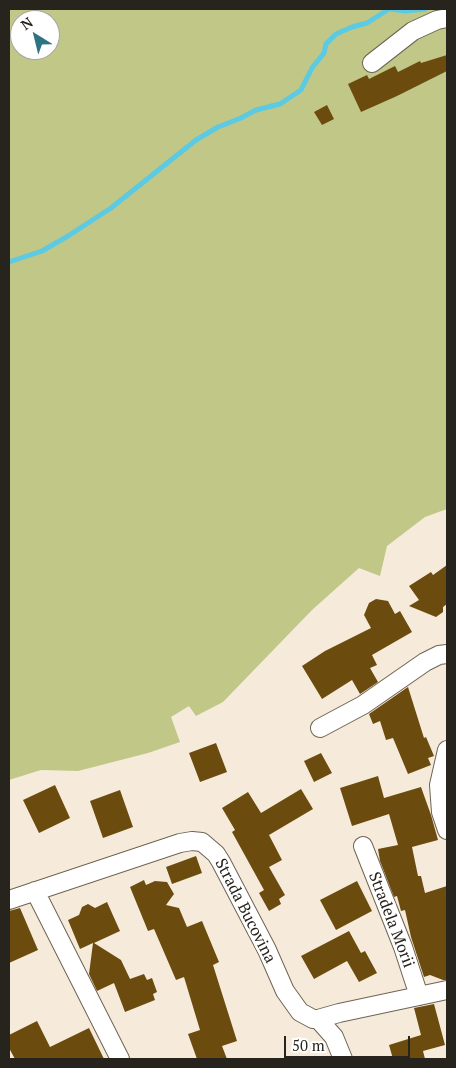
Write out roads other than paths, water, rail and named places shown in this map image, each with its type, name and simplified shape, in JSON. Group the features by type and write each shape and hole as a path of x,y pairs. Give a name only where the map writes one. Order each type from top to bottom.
{"street":[{"path":"372,63 413,32 437,20 447,18"},
{"path":"320,728 363,705 425,662 439,655 447,654"},
{"path":"447,750 439,784 441,812 447,830"},
{"name":"Strada Bucovina","path":"9,900 180,843 202,842 216,854 221,862 267,950 284,991 300,1012 312,1019 318,1019 334,1037 344,1059"},
{"name":"Stradela Morii","path":"363,846 403,947 419,996"},
{"path":"34,891 120,1059"},
{"path":"318,1019 447,990"}],"waterway":[{"path":"9,262 42,251 68,236 111,208 196,140 218,127 256,110 280,104 301,90 312,68 324,53 326,44 336,34 367,23 389,9"},
{"path":"390,9 405,11 425,9"}]}
